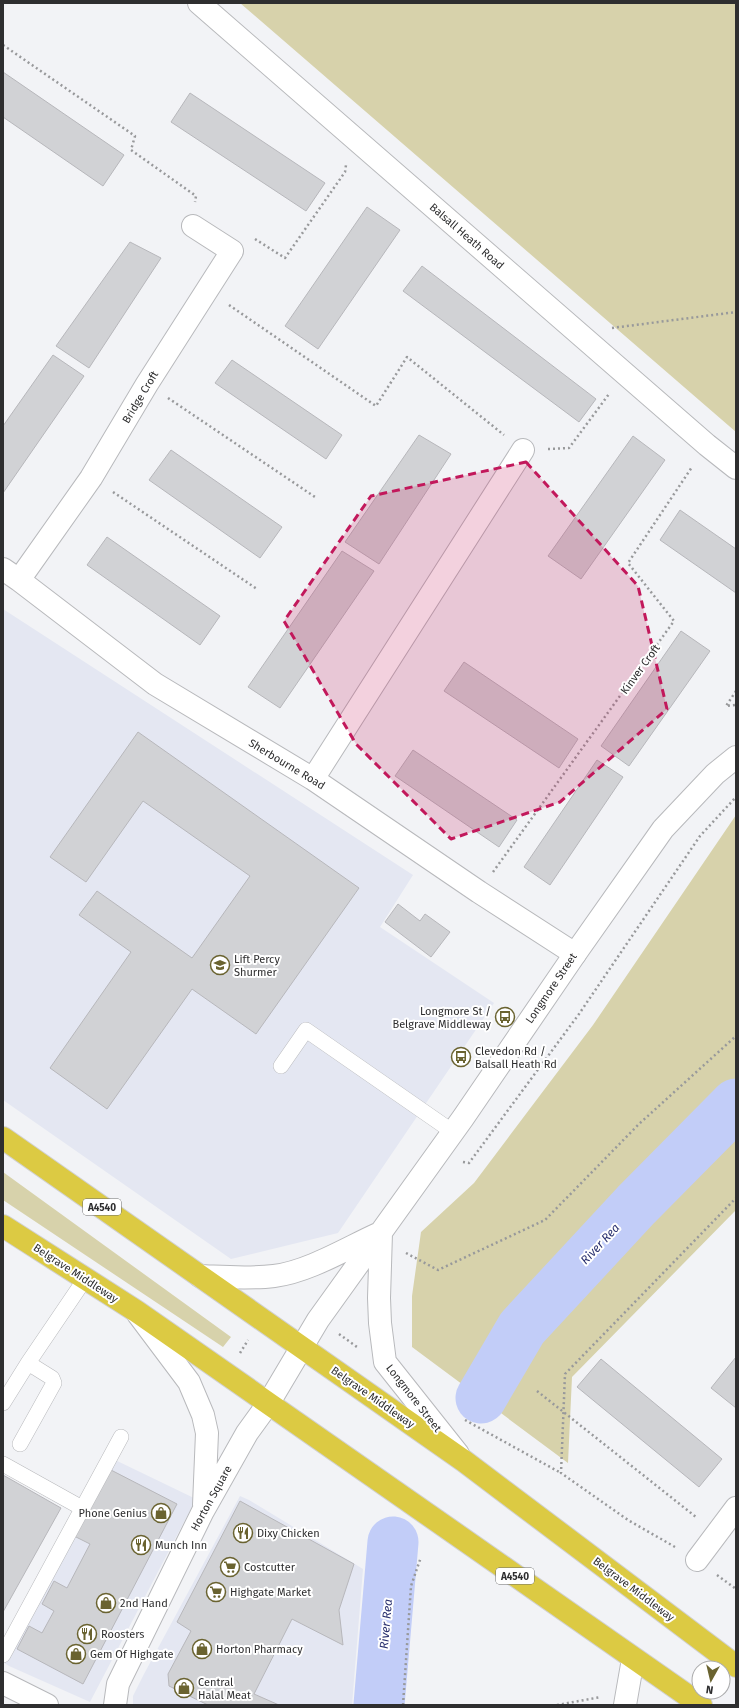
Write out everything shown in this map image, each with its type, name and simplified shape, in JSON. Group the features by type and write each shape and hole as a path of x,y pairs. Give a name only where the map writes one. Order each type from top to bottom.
{"highway":[{"name":"Belgrave Middleway","path":"3,1138 302,1346 464,1461 736,1666"},
{"name":"Belgrave Middleway","path":"3,1226 136,1311 701,1705"}],"street":[{"name":"Balsall Heath Road","path":"199,3 707,445 736,468"},
{"name":"Bridge Croft","path":"11,574 91,478 147,384 232,251 193,226"},
{"path":"313,780 523,450"},
{"name":"Sherbourne Road","path":"11,574 155,684 313,780 479,892 575,954"},
{"name":"Longmore Street","path":"302,1346 353,1270 453,1132 663,829 715,774 736,757"},
{"name":"Longmore Street","path":"200,1276 241,1278 275,1276 316,1264 381,1233"},
{"name":"Longmore Street","path":"381,1233 379,1298 380,1323 385,1362 464,1461"},
{"path":"136,1311 189,1382 203,1415 207,1433 203,1510"},
{"name":"Horton Square","path":"115,1705 118,1684 203,1510 247,1434 268,1404 302,1346"},
{"path":"697,1560 729,1523"},
{"path":"626,1699 633,1659"},
{"path":"3,1683 47,1705"}],"lane":[{"path":"281,1066 306,1030 453,1132"},
{"path":"3,1403 28,1363 85,1279"},
{"path":"20,1444 54,1384 52,1378 28,1363"},
{"path":"3,1655 121,1437"},
{"path":"3,1464 82,1508"}],"path":[{"path":"3,45 135,136 131,150 196,196 193,226"},
{"path":"254,238 285,258 345,172 352,135"},
{"path":"207,290 376,406 407,357 523,450 569,448 625,373"},
{"path":"579,333 736,312"},
{"path":"147,384 315,497"},
{"name":"Kinver Croft","path":"479,892 674,621 628,563 707,445"},
{"path":"91,478 257,589"},
{"path":"736,691 726,706 736,705"},
{"path":"469,1163 579,1014 700,836 736,797"},
{"path":"405,1253 438,1270 545,1220 638,1124 736,1036"},
{"path":"561,1473 565,1374 736,1198"},
{"path":"537,1391 564,1412 729,1523"},
{"path":"460,1415 466,1420 561,1473 628,1520 697,1560 736,1589"},
{"path":"403,1705 411,1586 421,1557"},
{"path":"557,1705 626,1699"}],"highlighted area":[{"path":"526,462 638,586 667,709 560,802 451,839 356,744 284,621 371,496"}],"shaded area":[{"path":"240,3 736,3 736,432"},
{"name":"Lift Percy Shurmer","path":"3,609 413,875 380,927 494,1003 338,1233 231,1259 3,1100"},
{"path":"736,815 736,1210 572,1377 568,1463 412,1347 412,1296 421,1232 474,1183 593,1025"},
{"path":"3,1172 231,1337 223,1347 3,1200"},
{"path":"111,1458 196,1499 90,1702 3,1662"},
{"path":"240,1496 363,1569 352,1705 133,1705 133,1696 144,1674"}],"building":[{"path":"3,72 124,155 103,186 3,117"},
{"path":"190,93 325,183 306,211 171,122"},
{"path":"367,207 400,230 318,349 285,326"},
{"path":"130,242 161,258 89,368 56,346"},
{"path":"422,266 596,399 579,422 403,291"},
{"path":"53,355 84,376 3,493 3,426"},
{"path":"232,360 342,435 326,459 215,383"},
{"path":"419,435 451,454 379,564 345,542"},
{"path":"633,436 665,460 581,579 548,556"},
{"path":"171,450 282,527 260,558 149,480"},
{"path":"680,510 736,549 736,593 660,540"},
{"path":"107,537 220,616 200,645 87,565"},
{"path":"342,551 374,571 280,708 248,687"},
{"path":"681,631 710,651 629,766 601,746"},
{"path":"464,662 578,739 559,768 444,691"},
{"path":"138,732 359,888 256,1034 192,989 107,1109 50,1068 131,952 79,915 97,891 192,958 250,876 143,801 86,882 50,857"},
{"path":"413,750 517,820 499,847 395,776"},
{"path":"597,760 623,777 550,885 524,867"},
{"path":"398,904 420,921 425,914 450,932 431,957 385,922"},
{"path":"736,1357 736,1408 711,1388"},
{"path":"601,1359 722,1459 699,1487 577,1387"},
{"path":"109,1469 177,1504 83,1684 17,1649 29,1626 42,1633 54,1611 42,1604 54,1581 67,1588 90,1544 74,1536"},
{"path":"3,1475 61,1508 3,1612"},
{"path":"240,1501 354,1564 339,1610 343,1645 292,1619 254,1694 279,1705 208,1705 169,1686 168,1674 191,1631 177,1622"}],"waterway":[{"name":"River Rea","path":"481,1398 522,1328 636,1205 736,1104"},
{"name":"River Rea","path":"379,1705 393,1542"}],"place":[{"name":"Lift Percy Shurmer","path":"220,965"},
{"name":"Longmore St / Belgrave Middleway","path":"505,1017"},
{"name":"Clevedon Rd / Balsall Heath Rd","path":"461,1057"},
{"name":"Phone Genius","path":"161,1513"},
{"name":"Dixy Chicken","path":"243,1533"},
{"name":"Munch Inn","path":"141,1545"},
{"name":"Costcutter","path":"230,1567"},
{"name":"Highgate Market","path":"216,1592"},
{"name":"2nd Hand","path":"106,1603"},
{"name":"Roosters","path":"87,1634"},
{"name":"Horton Pharmacy","path":"202,1649"},
{"name":"Gem Of Highgate","path":"76,1654"},
{"name":"Central Halal Meat","path":"184,1688"}]}
